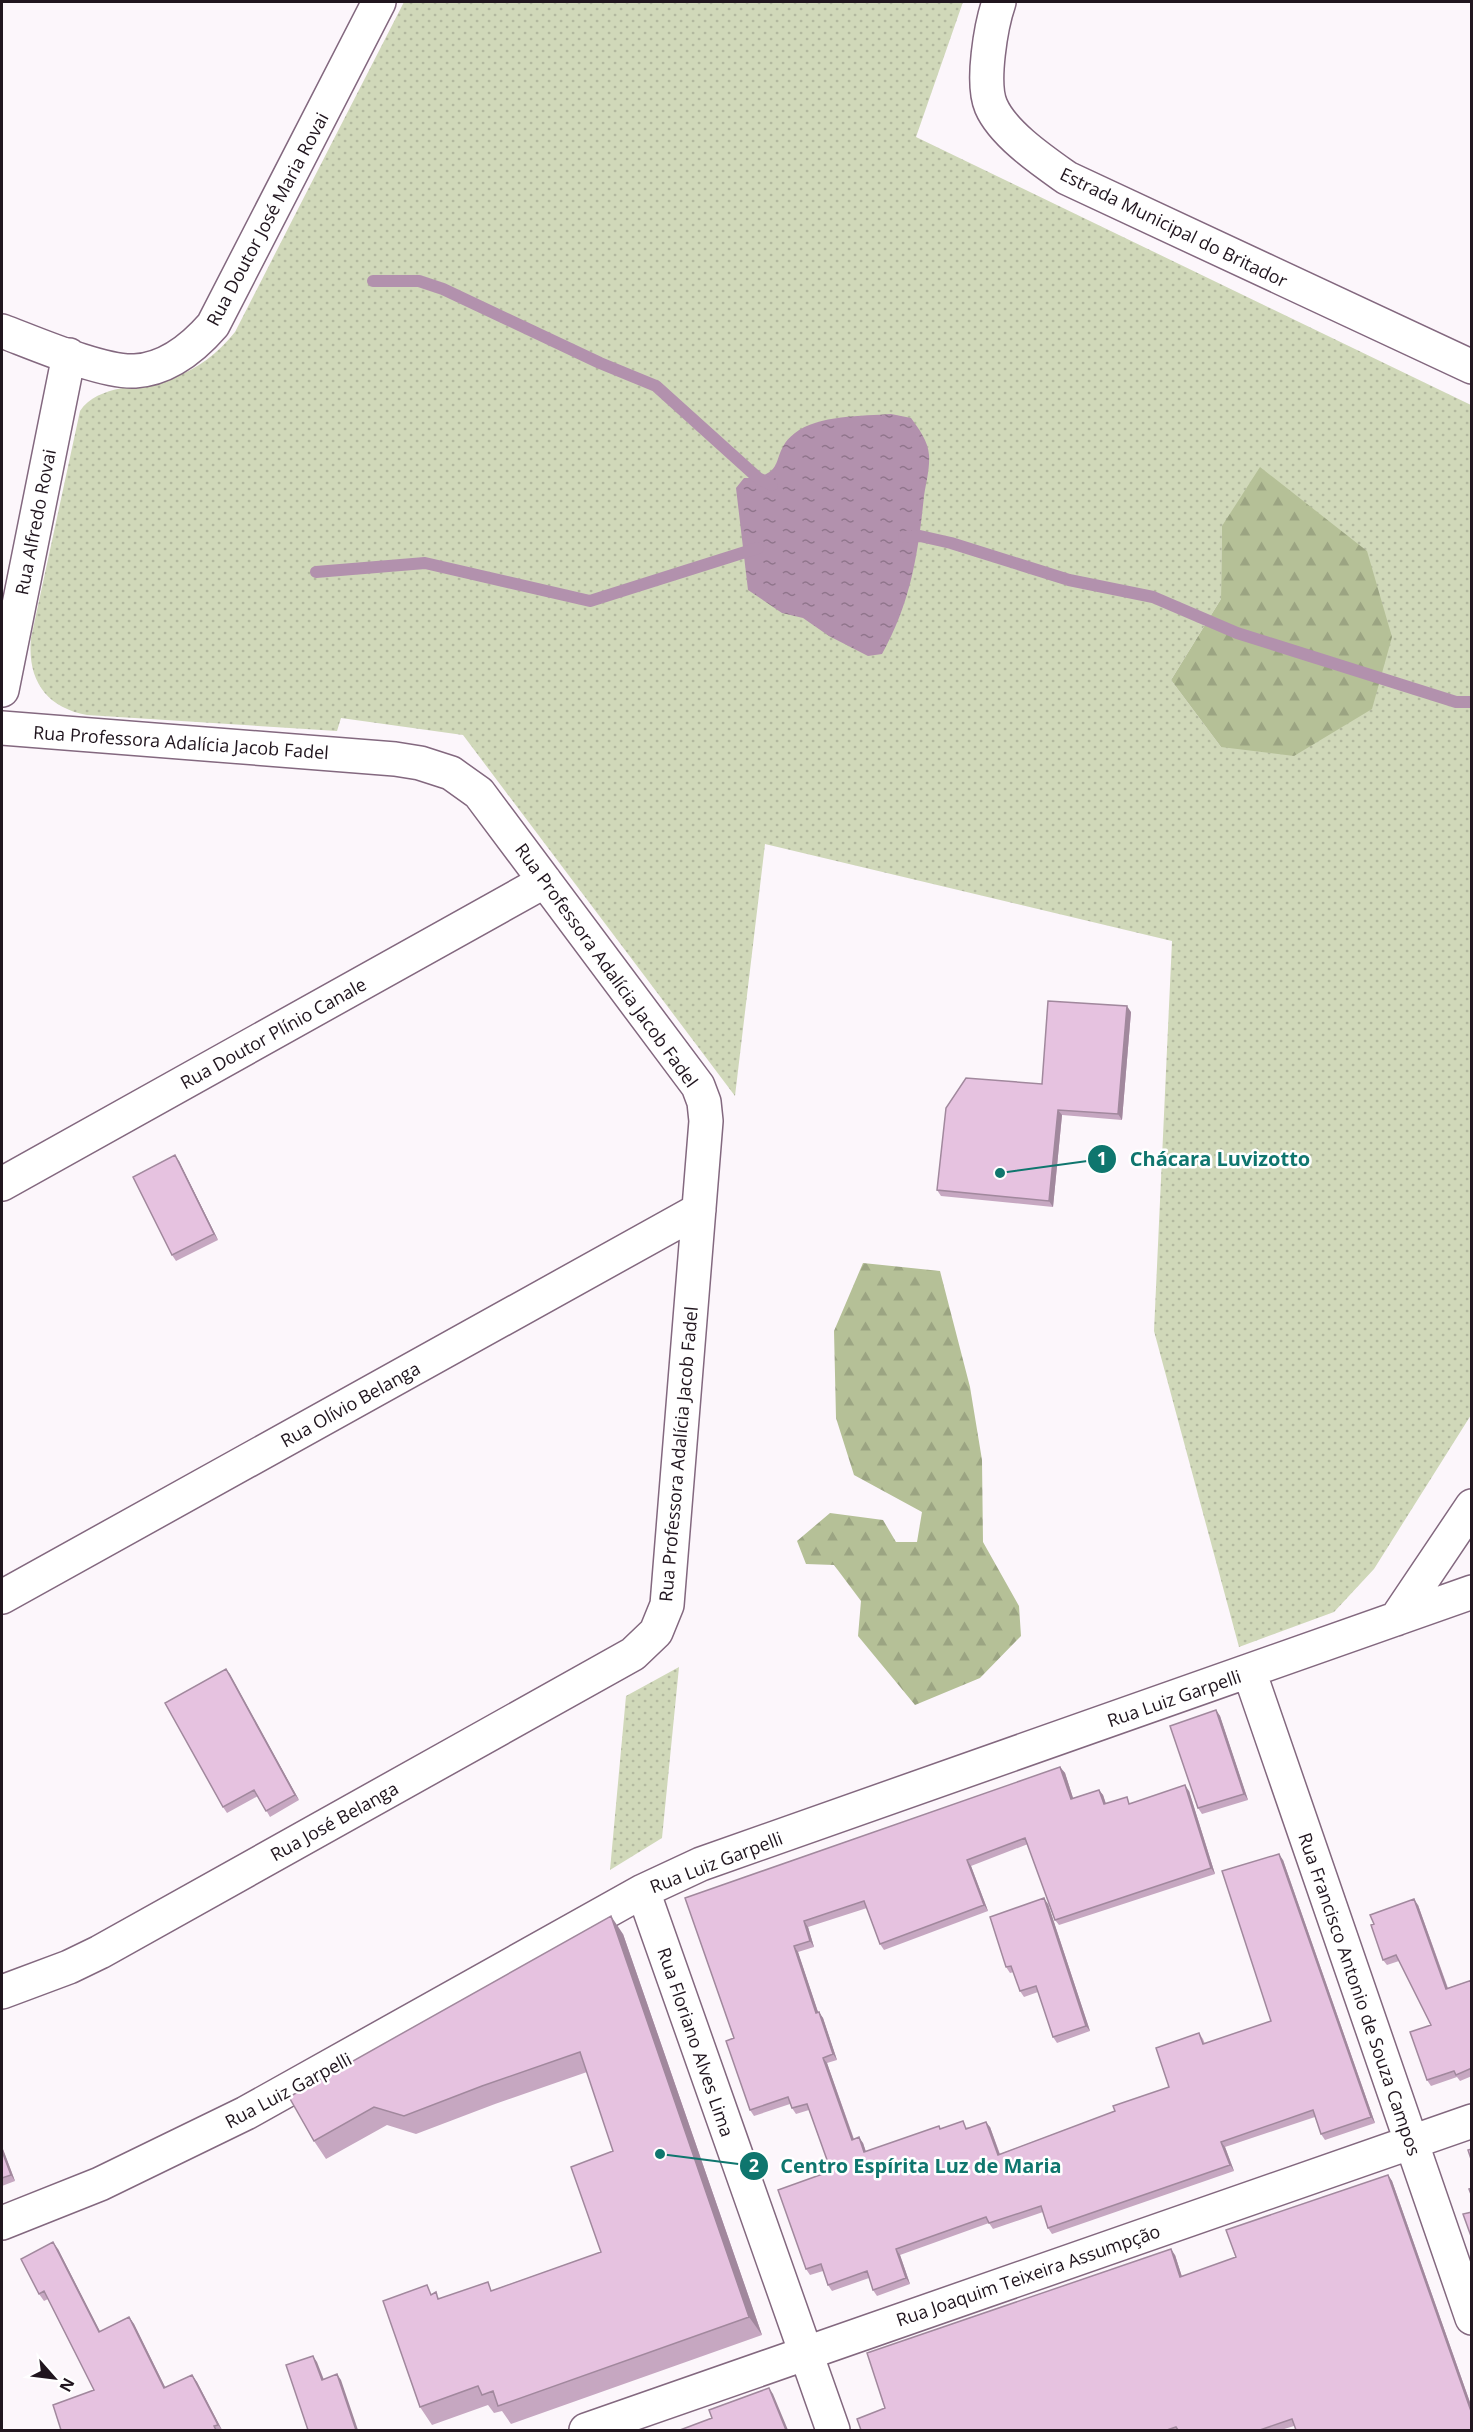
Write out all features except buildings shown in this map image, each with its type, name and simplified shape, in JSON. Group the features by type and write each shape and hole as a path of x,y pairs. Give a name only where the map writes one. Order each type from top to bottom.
{"street":[{"name":"Rua Doutor José Maria Rovai","path":"2,331 111,368 135,371 169,362 195,346 213,326 380,2"},
{"name":"Estrada Municipal do Britador","path":"999,2 994,15 986,64 991,105 1012,134 1032,153 1067,178 1472,368"},
{"name":"Rua Alfredo Rovai","path":"2,690 69,355"},
{"name":"Rua Professora Adalícia Jacob Fadel","path":"2,728 383,758 420,763 451,773 479,793 698,1086 704,1102 706,1121 667,1605 656,1632"},
{"name":"Rua Doutor Plínio Canale","path":"2,1184 545,881"},
{"name":"Rua Olívio Belanga","path":"2,1597 699,1210"},
{"path":"1396,1619 1472,1506"},
{"name":"Rua Luiz Garpelli","path":"2,2223 100,2184 246,2113 643,1891 701,1864 1472,1592"},
{"name":"Rua José Belanga","path":"2,1992 100,1952 633,1654 656,1632"},
{"name":"Rua Francisco Antonio de Souza Campos","path":"1249,1671 1472,2318"},
{"name":"Rua Floriano Alves Lima","path":"643,1891 833,2430"},
{"name":"Rua Joaquim Teixeira Assumpção","path":"586,2430 1472,2121"}],"green space":[{"path":"404,2 963,2 916,137 1471,405 1471,1415 1374,1569 1334,1612 1239,1647 1154,1331 1172,941 765,844 735,1096 463,735 341,718 337,731 87,715 60,706 42,689 32,667 31,638 80,411 88,402 109,391 181,375 214,354 235,332","holes":["1222,526 1221,747 1171,680 1221,599"]},
{"path":"1260,467 1367,551 1392,637 1372,709 1294,756 1221,747 1171,680 1221,599 1222,526"},
{"path":"863,1263 940,1271 970,1387 982,1460 983,1542 1019,1606 1021,1636 980,1678 915,1705 858,1636 861,1601 834,1565 806,1564 797,1541 830,1513 883,1520 896,1542 917,1542 922,1512 854,1475 836,1418 834,1331"},
{"path":"679,1667 662,1838 610,1870 626,1696"}],"water":[{"path":"891,414 911,418 927,445 929,465 916,558 900,616 882,654 868,656 829,636 803,618 782,613 748,590 736,488 744,478 758,477 773,469 787,441 805,427 841,418"}],"waterway":[{"path":"373,281 419,281 443,289 600,363 656,386 758,478 772,485"},
{"path":"904,537 920,536 951,543 1069,580 1153,597 1237,633 1456,702 1472,702"},
{"path":"316,572 425,563 590,601 758,548"}],"place":[{"name":"Chácara Luvizotto","path":"1000,1173"},
{"name":"Centro Espírita Luz de Maria","path":"660,2154"}]}
